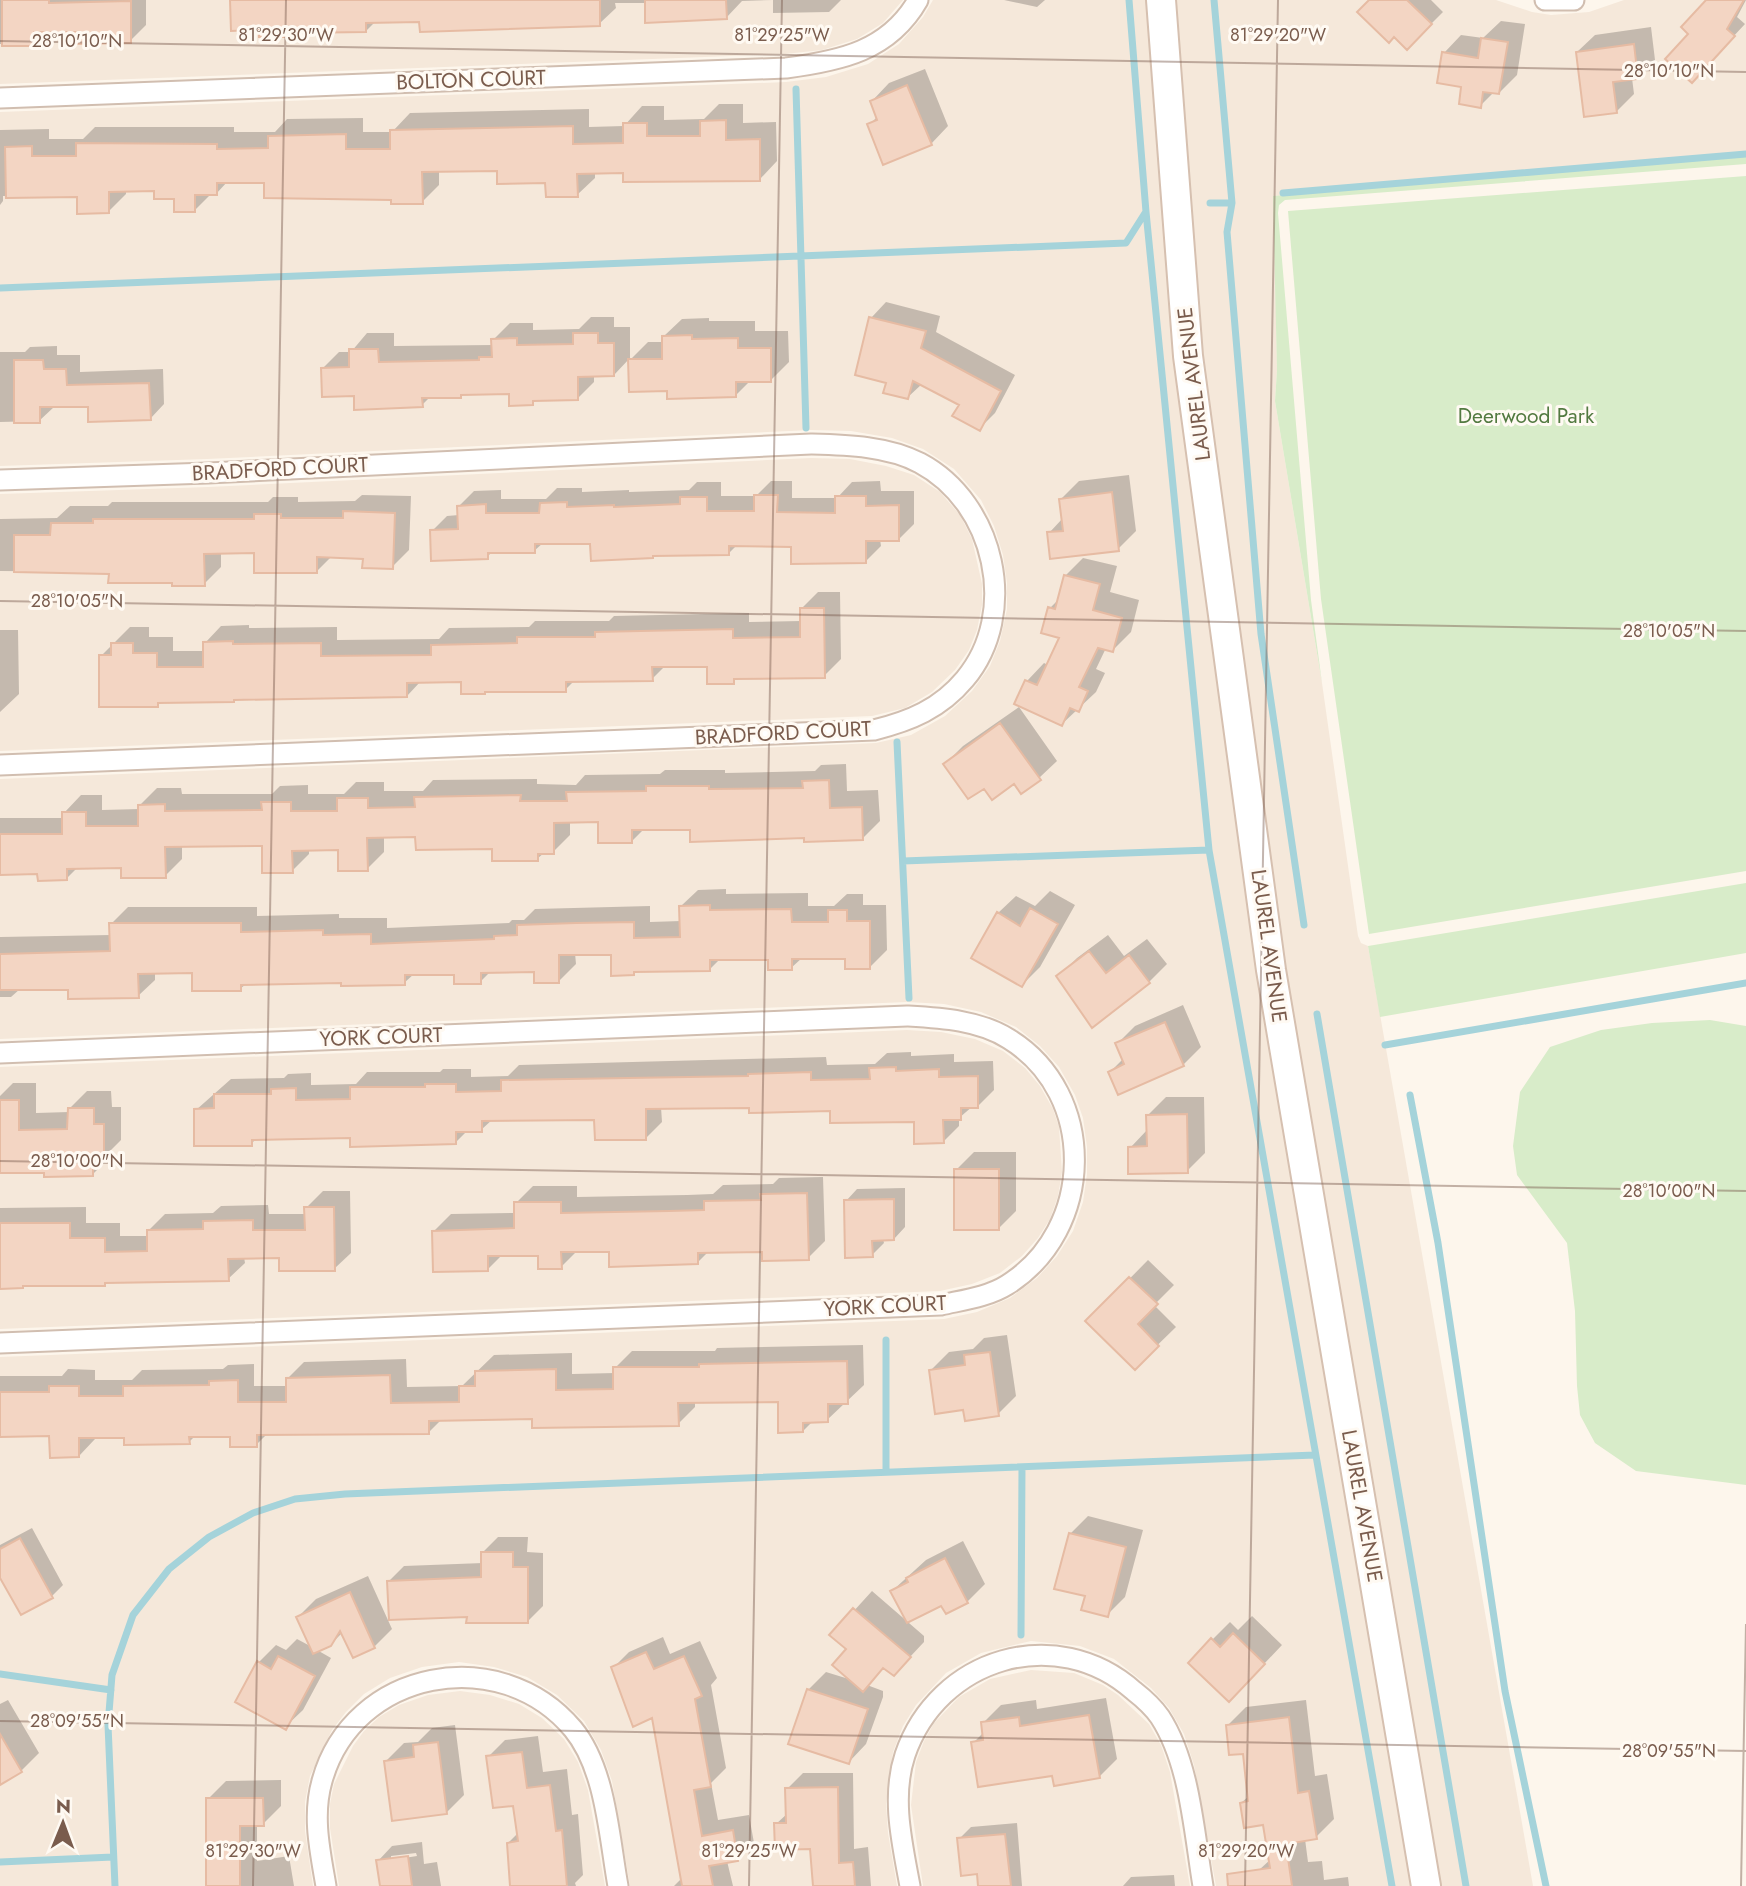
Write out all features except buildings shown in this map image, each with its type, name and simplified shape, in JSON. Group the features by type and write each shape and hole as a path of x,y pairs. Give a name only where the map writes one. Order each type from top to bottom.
{"main road":[{"name":"LAUREL AVENUE","path":"1161,0 1188,356 1271,970 1426,1886"}],"street":[{"name":"BOLTON COURT","path":"0,98 786,68 824,63 862,52 890,34 913,10 918,0"},
{"path":"1545,0 1574,0"},
{"name":"BRADFORD COURT","path":"0,480 208,473 811,444 851,445 890,452 919,462 947,481 970,507 984,533 994,583 994,607 989,635 980,657 964,680 939,704 909,721 874,730 0,765"},
{"name":"YORK COURT","path":"0,1053 907,1016 943,1018 978,1026 1009,1038 1033,1057 1050,1077 1064,1102 1071,1123 1074,1147 1070,1199 1061,1226 1047,1248 1030,1267 1006,1285 975,1298 941,1305 0,1343"},
{"path":"910,1886 898,1805 904,1757 913,1734 925,1714 952,1685 986,1666 1030,1656 1076,1660 1109,1672 1134,1691 1158,1715 1172,1739 1182,1767 1203,1886"},
{"path":"326,1886 317,1829 317,1802 322,1779 342,1737 373,1705 394,1692 425,1681 460,1676 523,1690 549,1706 573,1730 590,1756 600,1787 618,1886"}],"shaded area":[{"path":"0,0 903,0 883,23 857,39 822,50 785,54 0,84"},
{"path":"933,0 1149,0 1414,1886 1216,1886 1194,1765 1184,1734 1169,1708 1151,1688 1114,1659 1080,1646 1031,1641 981,1653 946,1673 916,1705 903,1726 893,1752 886,1804 897,1886 630,1886 612,1781 601,1750 584,1721 557,1695 527,1677 494,1667 459,1662 422,1667 390,1678 364,1694 332,1730 310,1776 305,1802 305,1831 313,1886 0,1886 0,1357 944,1319 977,1312 1010,1298 1037,1278 1057,1256 1073,1231 1083,1202 1087,1147 1083,1118 1075,1095 1059,1067 1040,1046 1016,1027 981,1012 944,1004 907,1002 0,1039 0,779 876,743 911,735 945,716 972,691 990,666 1000,641 1007,609 1007,583 1003,555 994,526 981,500 954,469 923,449 892,438 851,431 811,430 207,459 0,466 0,112 786,82 826,77 868,64 899,44 923,17"},
{"path":"1174,0 1496,0 1532,12 1551,15 1589,12 1624,0 1746,0 1746,155 1274,196 1277,370 1275,401 1322,683 1358,936 1361,943 1368,946 1533,1886 1439,1886 1284,967 1201,355"},
{"path":"811,458 850,459 914,475 940,492 960,515 972,539 982,584 982,605 977,630 969,650 955,670 932,692 905,708 872,716 0,751 0,494 208,487"},
{"path":"907,1030 941,1032 975,1039 1003,1051 1025,1068 1040,1086 1053,1109 1059,1127 1062,1172 1050,1219 1022,1256 1000,1273 972,1284 940,1291 0,1329 0,1067"},
{"path":"1031,1670 1074,1673 1103,1685 1149,1724 1161,1745 1170,1772 1190,1886 923,1886 911,1805 916,1762 924,1741 934,1723 959,1697 990,1679"},
{"path":"460,1691 490,1695 519,1704 542,1718 564,1739 578,1762 588,1790 605,1886 339,1886 330,1828 330,1804 334,1784 353,1746 379,1717 399,1705 428,1695"}],"green space":[{"path":"1746,155 1746,164 1285,200 1279,205 1311,600 1322,683 1275,401 1277,370 1273,196"},
{"name":"Deerwood Park","path":"1746,176 1746,871 1369,934 1321,599 1288,211"},
{"path":"1746,883 1746,953 1380,1017 1368,946"},
{"path":"1710,1020 1746,1026 1746,1485 1636,1471 1595,1443 1580,1415 1575,1311 1567,1243 1517,1175 1513,1146 1520,1092 1550,1047 1601,1030 1652,1023"}],"waterway":[{"path":"1129,0 1146,212 1209,850 1392,1886"},
{"path":"1214,0 1232,203 1227,232 1261,634 1304,925"},
{"path":"796,89 806,428"},
{"path":"1283,193 1746,154"},
{"path":"1210,203 1232,203"},
{"path":"0,288 1126,243 1145,213"},
{"path":"897,742 909,998"},
{"path":"903,861 1209,850"},
{"path":"1385,1045 1746,983"},
{"path":"1317,1014 1466,1886"},
{"path":"1410,1095 1438,1243 1505,1691 1546,1886"},
{"path":"886,1340 886,1472"},
{"path":"115,1886 108,1725 112,1675 133,1615 169,1569 209,1537 253,1513 295,1499 345,1494 1315,1455"},
{"path":"1021,1635 1022,1467"},
{"path":"0,1674 111,1690"},
{"path":"0,1862 113,1857"}]}
